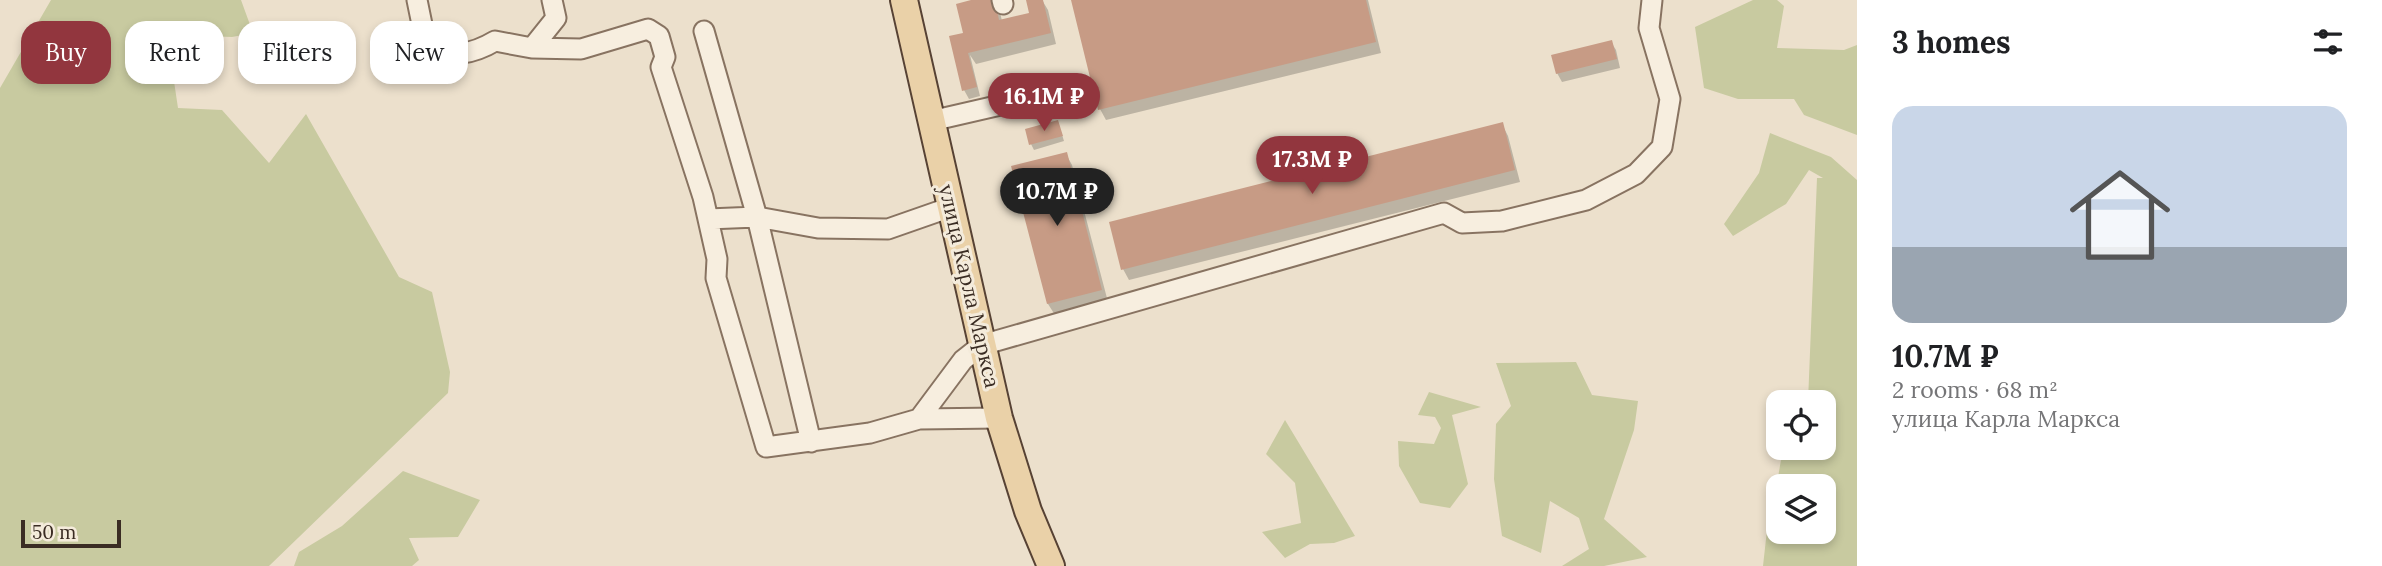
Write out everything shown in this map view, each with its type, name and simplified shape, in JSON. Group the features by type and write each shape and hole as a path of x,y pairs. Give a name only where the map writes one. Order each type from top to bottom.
{"main road":[{"name":"улица Карла Маркса","path":"904,0 999,418 1028,511 1051,566"}],"lane":[{"path":"417,0 426,44 454,54 479,51 495,41 532,48 581,49 648,29 659,36 665,57 661,67 708,219 717,259 716,278 766,447 870,433 919,419 999,418"},
{"path":"532,48 556,18 552,0"},
{"path":"919,419 963,360 982,345 1444,214 1462,223 1502,221 1586,200 1636,174 1661,147 1670,99 1649,28 1652,0"},
{"path":"704,31 757,217 811,442"},
{"path":"931,121 1062,91"},
{"path":"708,219 757,217 818,228 888,229 951,207"},
{"path":"947,382 957,417"}],"green space":[{"path":"51,0 241,0 249,21 238,21 238,36 232,37 224,37 224,21 125,21 125,84 174,84 178,108 222,110 269,163 306,114 399,277 432,292 450,372 448,393 269,566 0,566 0,88 21,52 21,84 111,84 111,21 39,21"},
{"path":"1753,0 1777,0 1784,6 1777,48 1844,50 1857,45 1857,135 1804,115 1794,99 1738,99 1704,88 1695,27"},
{"path":"1770,133 1831,157 1857,180 1857,566 1763,566 1766,539 1766,544 1836,544 1836,474 1779,474 1781,460 1836,460 1836,390 1808,390 1817,178 1823,178 1809,170 1786,204 1733,236 1724,224 1759,173"},
{"path":"1576,362 1592,395 1638,401 1634,430 1604,519 1647,557 1604,566 1562,566 1589,549 1579,518 1550,501 1541,553 1502,536 1494,479 1496,424 1511,406 1496,363"},
{"path":"1429,392 1481,407 1452,415 1468,484 1450,508 1420,503 1399,466 1398,441 1434,444 1441,428 1435,417 1418,415"},
{"path":"1285,420 1355,536 1334,543 1310,544 1285,558 1262,532 1301,523 1295,483 1266,454"},
{"path":"403,471 480,500 458,537 409,538 419,560 412,566 294,566 299,552 342,526"}],"building":[{"path":"971,0 995,0 999,20 1029,13 1026,0 1043,0 1051,33 968,53 977,87 962,91 949,36 963,33 956,4"},
{"path":"1071,0 1366,0 1376,42 1098,110"},
{"path":"1612,40 1617,59 1556,74 1551,55"},
{"path":"1058,120 1063,136 1029,145 1025,129"},
{"path":"1503,122 1515,170 1121,270 1109,222"},
{"path":"1067,152 1102,290 1047,304 1011,166"}]}
